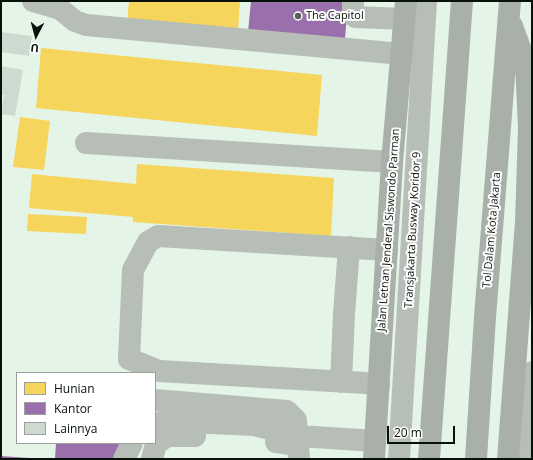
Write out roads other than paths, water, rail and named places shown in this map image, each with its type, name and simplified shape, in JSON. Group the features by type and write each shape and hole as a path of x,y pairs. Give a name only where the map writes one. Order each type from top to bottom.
{"highway":[{"path":"429,459 462,1"},
{"path":"508,459 526,222 529,128 526,64 510,9"},
{"name":"Tol Dalam Kota Jakarta","path":"476,459 486,309 510,9"},
{"name":"Jalan Letnan Jenderal Siswondo Parman","path":"375,450 392,162 405,10"}],"lane":[{"path":"33,1 61,5 75,21 86,25 402,54"},
{"path":"353,1 353,15 356,17 405,10"},
{"name":"Transjakarta Busway Koridor 9","path":"399,459 426,1"},
{"path":"86,143 392,162"},
{"path":"379,386 341,382 159,371 129,359 133,270 148,242 158,236 387,250"},
{"path":"341,382 349,248"},
{"path":"526,459 532,372"},
{"path":"156,400 287,411 296,420 299,447"},
{"path":"156,424 165,420 254,425 299,447"},
{"path":"152,459 156,444 167,436 183,435 299,447 375,450"},
{"path":"124,459 132,444"}],"place":[{"name":"The Capitol","path":"298,16"}]}
